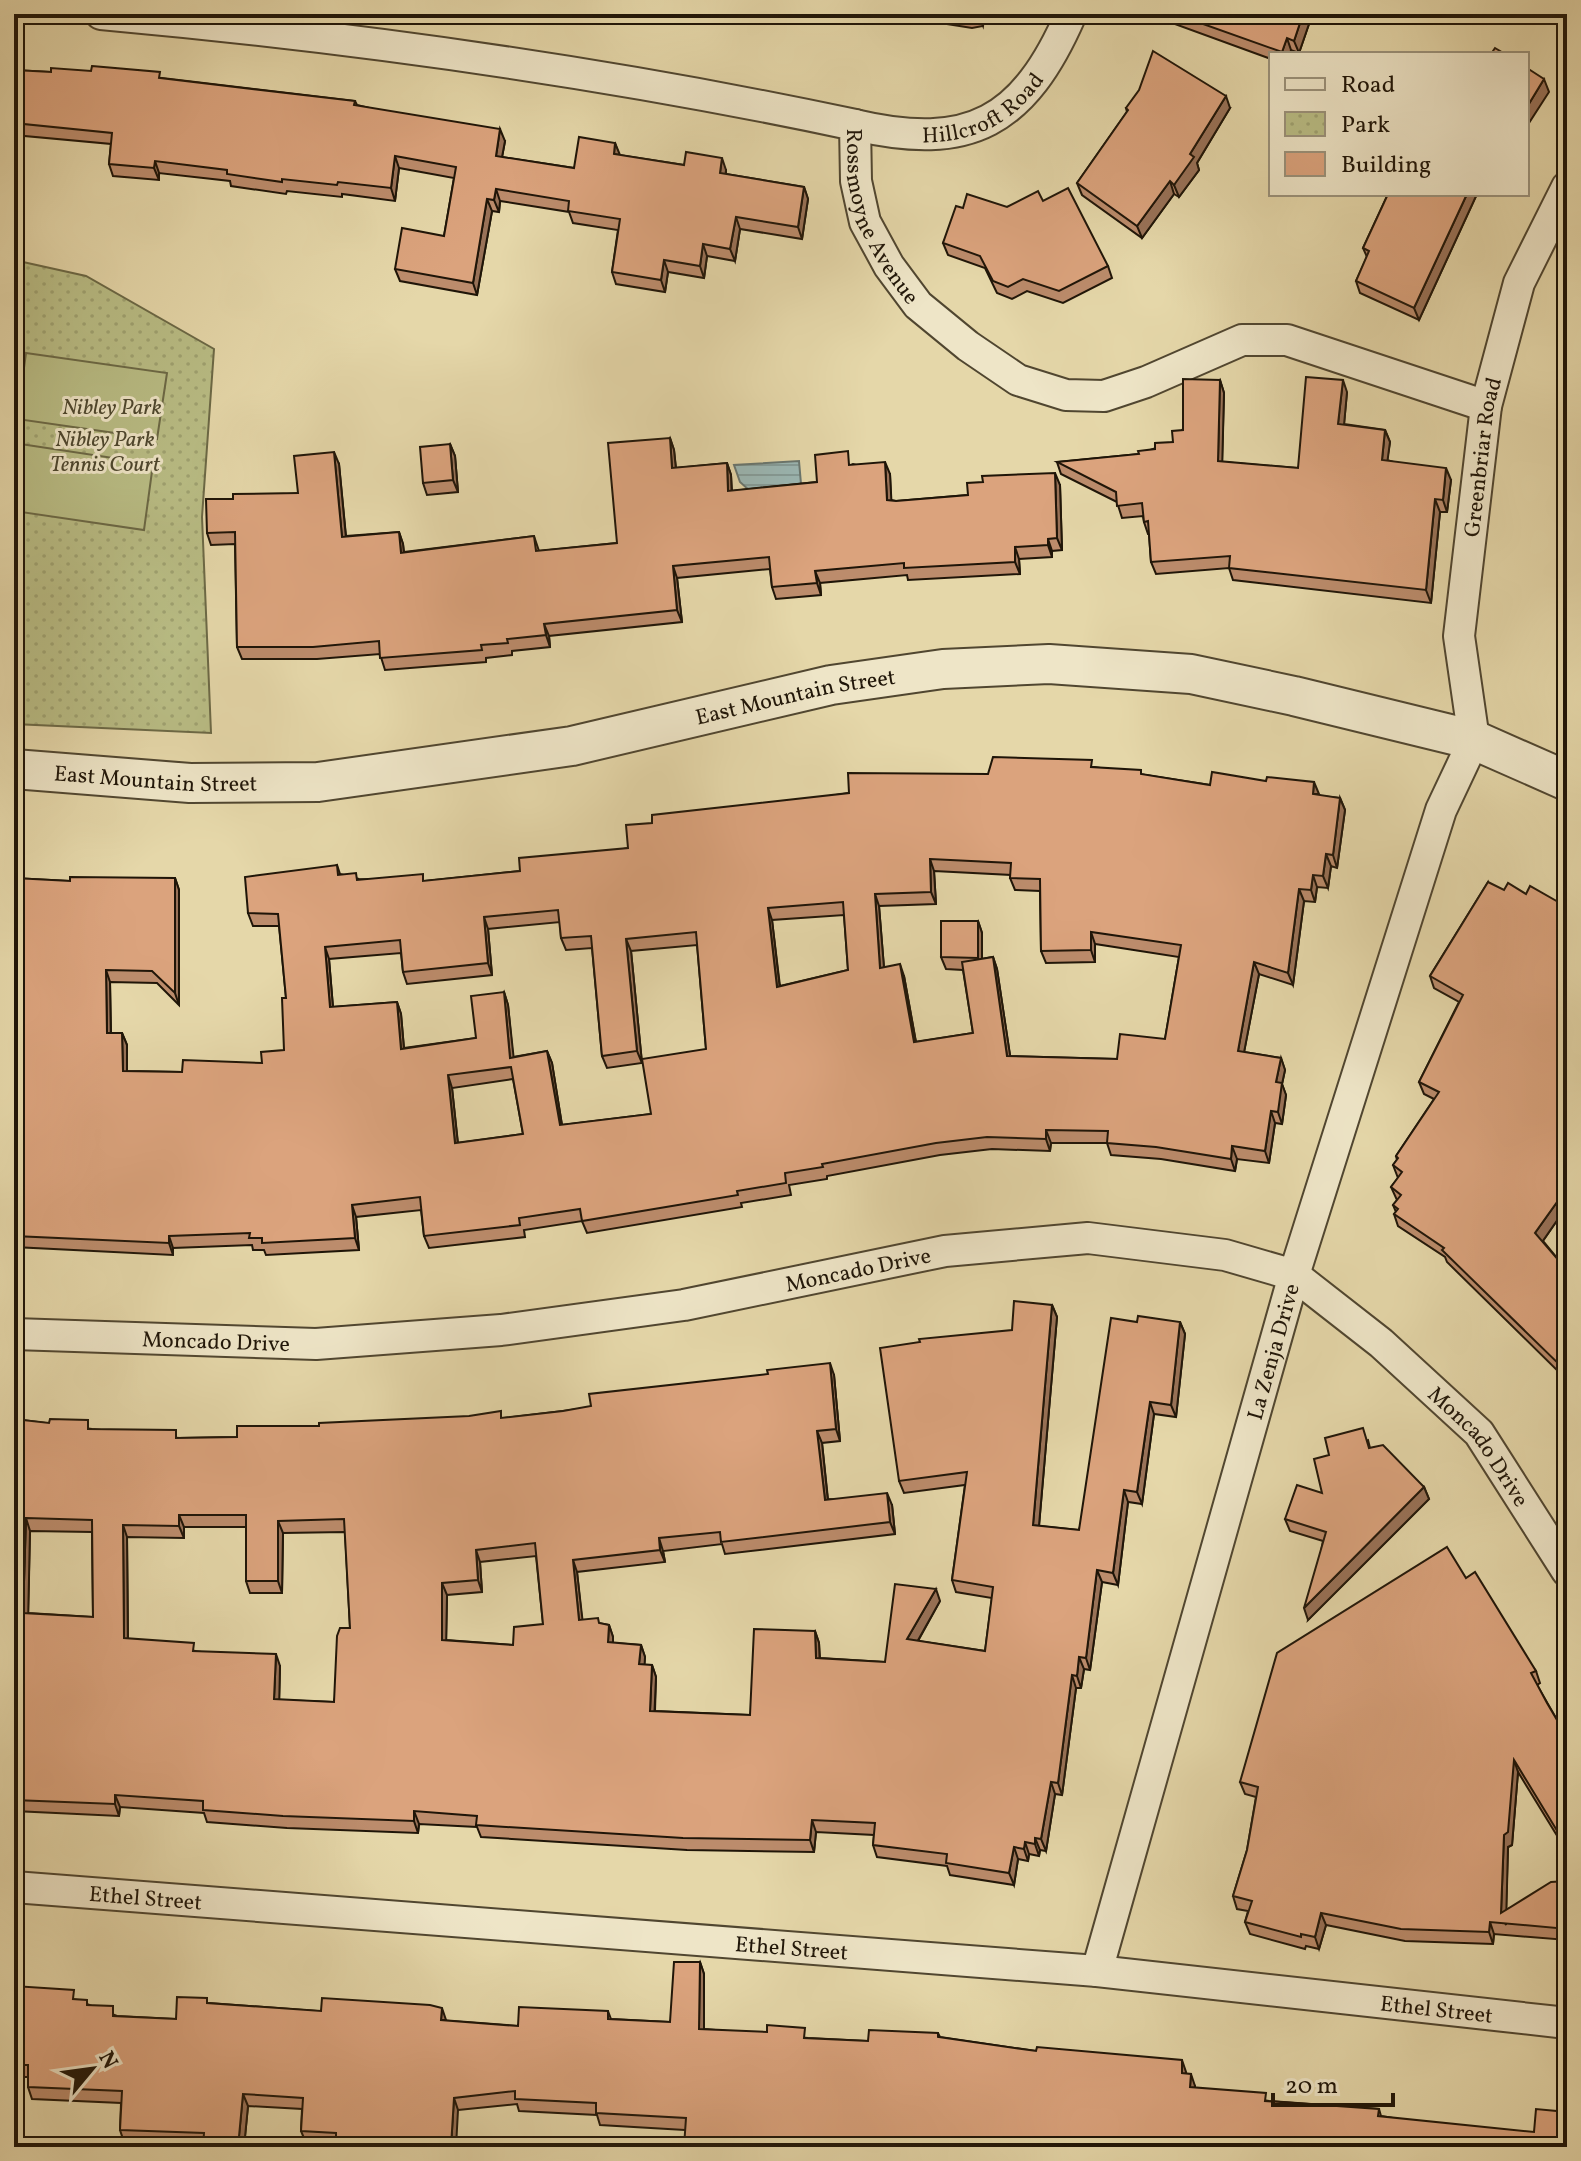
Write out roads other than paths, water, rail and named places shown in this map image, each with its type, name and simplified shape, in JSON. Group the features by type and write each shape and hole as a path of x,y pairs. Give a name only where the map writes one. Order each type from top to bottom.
{"street":[{"name":"Rossmoyne Avenue","path":"101,14 501,60 733,99 855,125 856,181 865,222 889,266 918,305 968,346 1018,380 1066,395 1104,396 1146,382 1242,340 1287,340 1486,406"},
{"name":"Hillcroft Road","path":"855,125 899,135 948,136 996,117 1028,91 1056,49 1071,14"},
{"name":"Greenbriar Road","path":"1474,740 1459,636 1486,406 1519,283 1567,187"},
{"name":"East Mountain Street","path":"14,769 190,783 318,782 572,746 831,685 943,669 1049,664 1191,674 1474,740 1567,781"},
{"name":"La Zenja Drive","path":"1097,1971 1294,1275 1441,810 1474,740"},
{"name":"Moncado Drive","path":"14,1334 316,1344 501,1330 684,1305 945,1251 1088,1238 1225,1255 1294,1275 1381,1343 1479,1433 1567,1571"},
{"name":"Ethel Street","path":"14,1887 1097,1971 1567,2023"}],"water":[{"path":"799,461 801,484 750,491 740,482 734,465"}],"park label":[{"name":"Nibley Park","path":"112,406"},
{"name":"Nibley Park Tennis Court","path":"105,450"}]}
